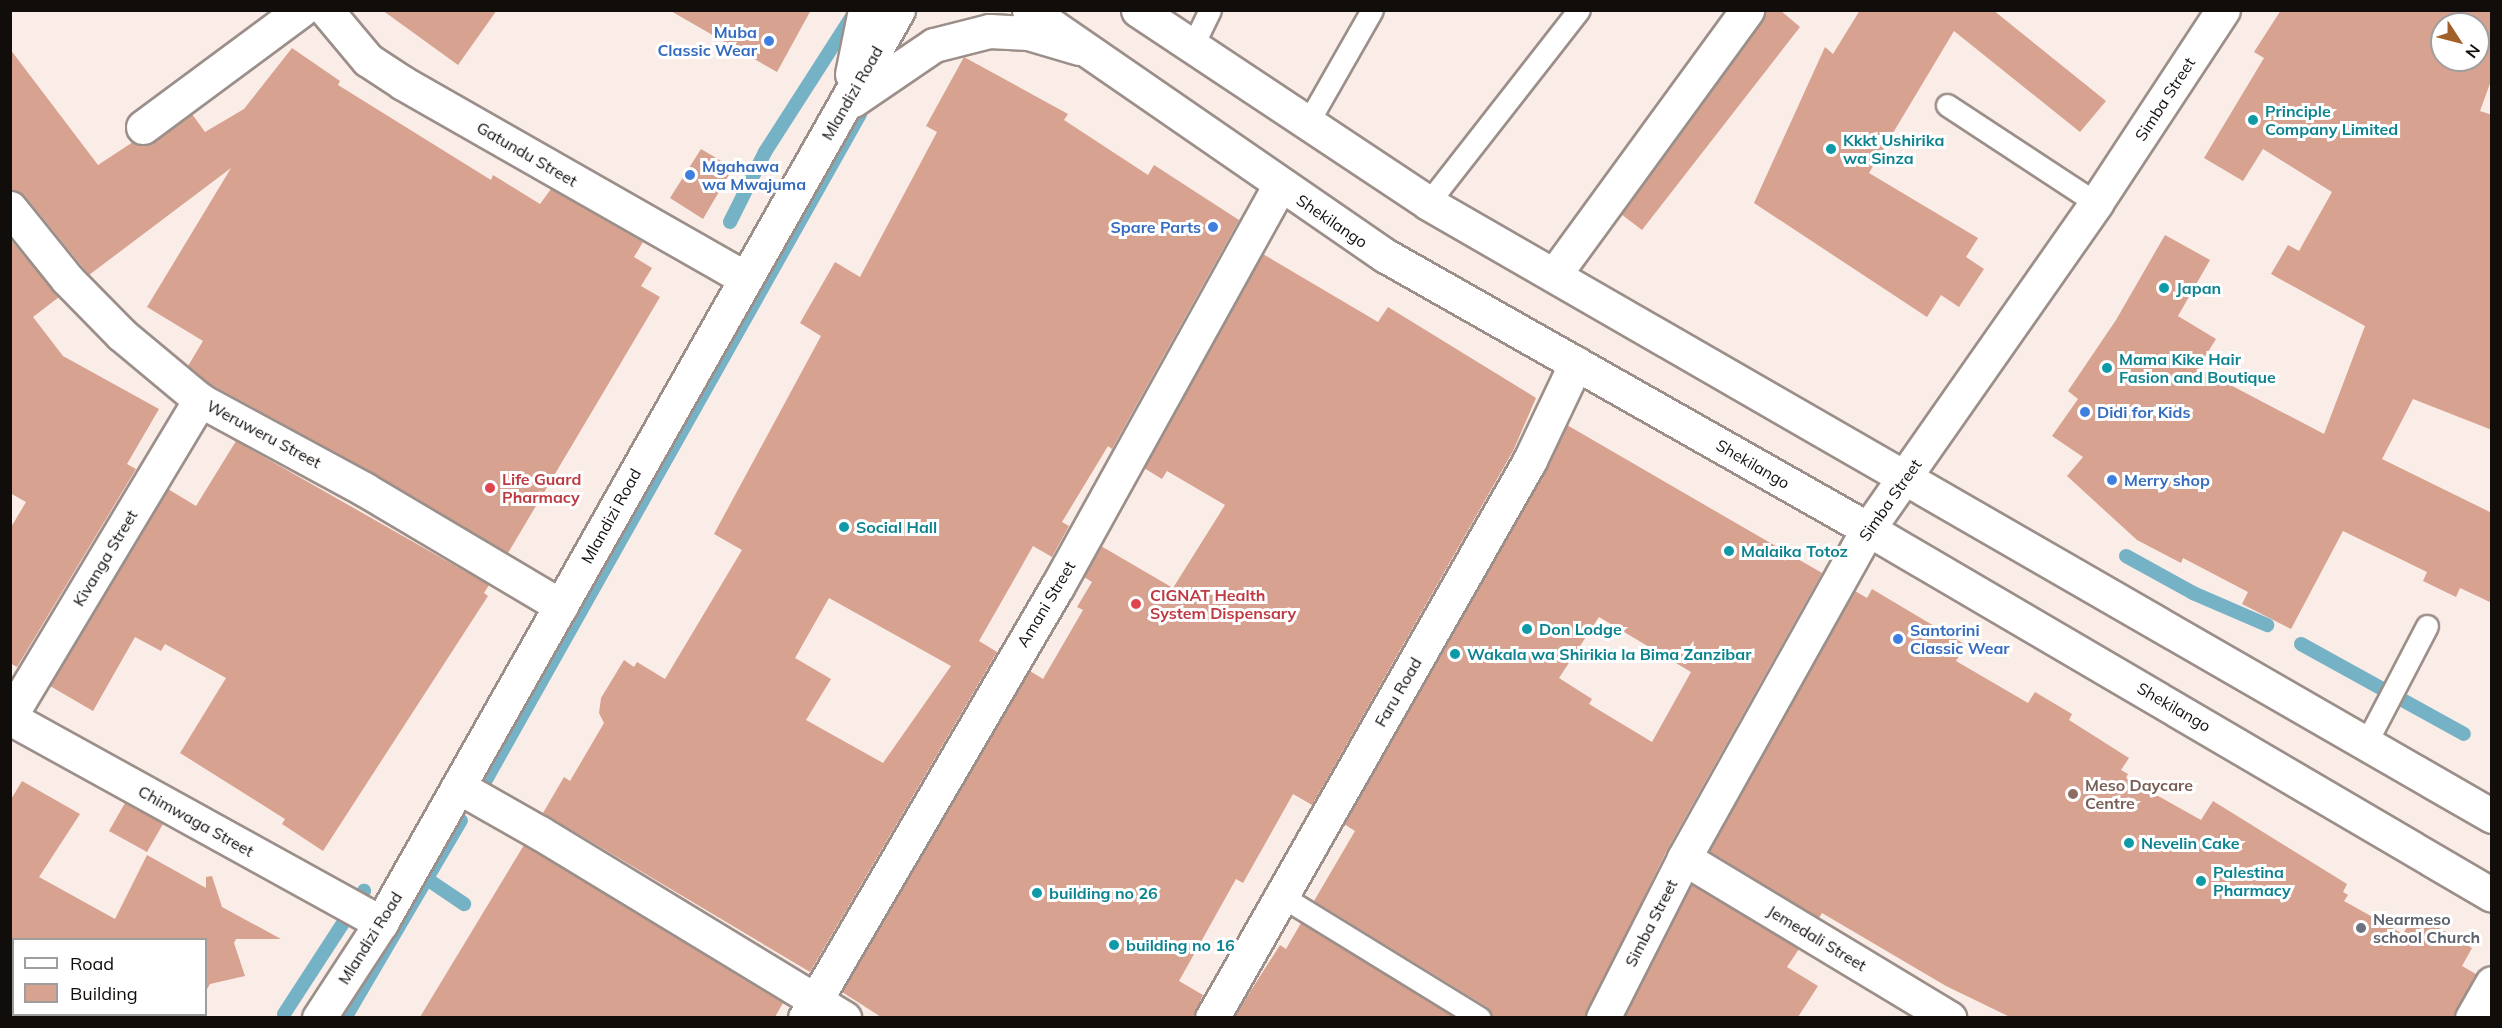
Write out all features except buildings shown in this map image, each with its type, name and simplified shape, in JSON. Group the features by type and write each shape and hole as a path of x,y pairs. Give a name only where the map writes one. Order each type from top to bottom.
{"street":[{"path":"144,127 301,10"},
{"name":"Gatundu Street","path":"326,10 368,60 403,83 745,278"},
{"path":"846,105 865,10"},
{"name":"Mlandizi Road","path":"319,1017 381,923 898,10"},
{"name":"Shekilango","path":"1029,10 1079,48 1386,256 1868,529 2492,895"},
{"path":"1138,10 1428,202 1908,476 2492,816"},
{"path":"1554,275 1747,10"},
{"name":"Simba Street","path":"1603,1017 1684,858 1868,529 1908,476 2096,203 2223,10"},
{"path":"846,105 934,45 989,31 1028,33 1079,48"},
{"name":"Amani Street","path":"811,1008 1057,587 1280,185"},
{"name":"Weruweru Street","path":"10,208 67,279 122,335 200,400 364,489 561,606"},
{"name":"Faru Road","path":"1212,1017 1283,897 1530,460 1576,363"},
{"name":"Kivanga Street","path":"10,717 200,400"},
{"name":"Chimwaga Street","path":"10,717 381,923"},
{"path":"459,787 811,1008 844,1017"},
{"name":"Jemedali Street","path":"1684,858 1949,1017"},
{"path":"2472,1017 2492,982"}],"lane":[{"path":"1192,47 1210,10"},
{"path":"1307,124 1372,10"},
{"path":"1428,202 1579,10"},
{"path":"1947,105 2096,203"},
{"path":"2366,743 2427,626"},
{"path":"1283,897 1480,1017"}],"waterway":[{"path":"730,222 765,152 853,15"},
{"path":"483,785 860,114"},
{"path":"2126,556 2193,593 2267,625"},
{"path":"2301,644 2464,734"},
{"path":"345,1018 461,820"},
{"path":"427,879 464,904"},
{"path":"284,1014 364,891"}],"place":[{"name":"Muba Classic Wear","path":"769,41"},
{"name":"Principle Company Limited","path":"2253,120"},
{"name":"Kkkt Ushirika wa Sinza","path":"1831,149"},
{"name":"Mgahawa wa Mwajuma","path":"690,175"},
{"name":"Spare Parts","path":"1213,227"},
{"name":"Japan","path":"2164,288"},
{"name":"Mama Kike Hair Fasion and Boutique","path":"2107,368"},
{"name":"Didi for Kids","path":"2085,412"},
{"name":"Merry shop","path":"2112,480"},
{"name":"Life Guard Pharmacy","path":"490,488"},
{"name":"Social Hall","path":"844,527"},
{"name":"Malaika Totoz","path":"1729,551"},
{"name":"CIGNAT Health System Dispensary","path":"1136,604"},
{"name":"Don Lodge","path":"1527,629"},
{"name":"Santorini Classic Wear","path":"1898,639"},
{"name":"Wakala wa Shirikia la Bima Zanzibar","path":"1455,654"},
{"name":"Meso Daycare Centre","path":"2073,794"},
{"name":"Nevelin Cake","path":"2129,843"},
{"name":"Palestina Pharmacy","path":"2201,881"},
{"name":"building no 26","path":"1037,893"},
{"name":"Nearmeso school Church","path":"2361,928"},
{"name":"building no 16","path":"1114,945"}]}
